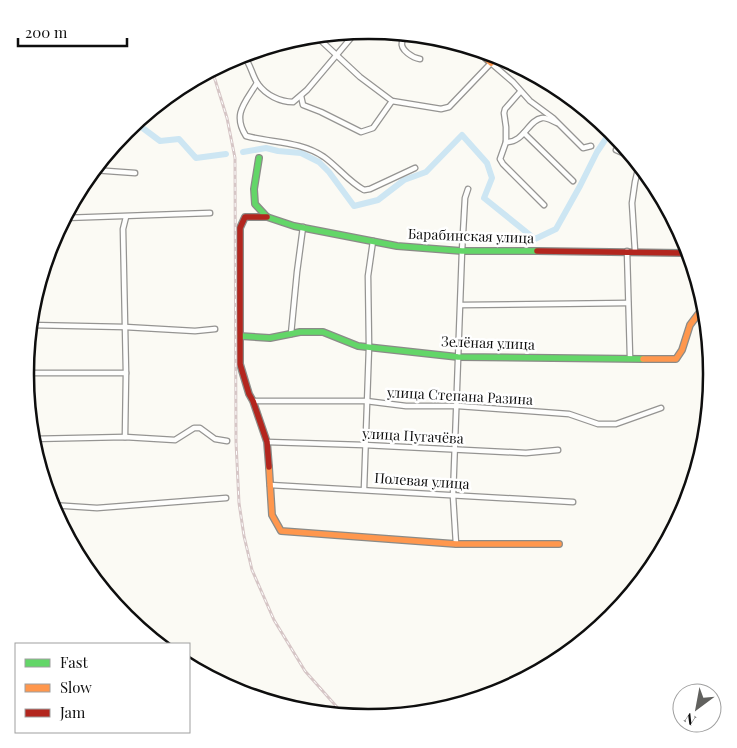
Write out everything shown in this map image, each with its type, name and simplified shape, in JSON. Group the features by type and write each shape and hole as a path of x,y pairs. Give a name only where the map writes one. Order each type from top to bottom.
{"street":[{"path":"249,62 257,84 272,97 284,102 294,102 349,40"},
{"path":"402,41 403,47 411,56 420,59"},
{"path":"323,42 360,77 392,101 441,109 449,107 491,63 513,82 520,92 558,123 583,148 591,146"},
{"path":"257,84 242,107 239,117 240,126 246,136 264,141 280,141 315,152 326,158 364,190 415,168"},
{"path":"520,92 505,109 506,142 500,159 544,205"},
{"path":"301,96 303,105 322,112 362,132 373,128 392,101"},
{"path":"506,142 515,141 542,118 558,123"},
{"path":"524,133 573,181"},
{"path":"259,158 254,189 255,204 267,217"},
{"path":"103,171 135,173"},
{"path":"635,251 632,203 637,173"},
{"path":"456,544 453,496 458,406 462,251 465,198 468,190"},
{"path":"73,218 210,213"},
{"path":"125,437 126,372 123,229 126,217"},
{"path":"267,217 245,218 240,228 240,364 248,394 253,401 268,442 272,515 281,531 456,544 559,544"},
{"name":"Барабинская улица","path":"267,217 303,228 397,246 462,251 628,250 680,253"},
{"path":"291,334 303,228"},
{"path":"364,489 364,445 369,347 368,276 373,241"},
{"path":"628,250 630,357"},
{"path":"461,305 628,303"},
{"name":"Зелёная улица","path":"240,336 276,337 300,332 323,332 358,346 458,357 630,357 676,359 683,350 690,325 698,316"},
{"path":"38,326 125,327 194,331 215,329"},
{"path":"34,373 126,372"},
{"name":"улица Степана Разина","path":"253,401 366,401 406,406 458,406 569,414 598,424 616,424 661,408"},
{"path":"40,439 125,437 175,440 194,428 200,428 215,439 227,441"},
{"name":"улица Пугачёва","path":"268,442 526,453 558,450"},
{"name":"Полевая улица","path":"270,485 573,502"},
{"path":"61,506 97,508 226,498"}],"waterway":[{"path":"142,128 160,141 179,139 196,158 226,154"},
{"path":"243,152 266,148 301,153 319,162 329,172 354,206 378,200 404,180 426,172 462,135 487,163 492,178 484,198 535,239 556,229 606,138"}],"railway":[{"path":"214,77 227,118 235,158 236,442 239,503 244,536 252,570 274,620 305,671 337,707"}],"traffic: fast":[{"path":"259,158 254,189 255,204 267,217 294,226 397,246 462,251 537,251"},
{"path":"240,336 270,338 300,332 323,332 358,346 458,357 643,359"}],"traffic: slow":[{"path":"643,359 676,359 682,350 690,325 698,315"},
{"path":"269,467 272,515 281,531 456,544 559,544"}],"traffic: jam":[{"path":"267,217 245,217 240,228 240,364 267,442 269,467"},
{"path":"537,251 680,253"}]}
